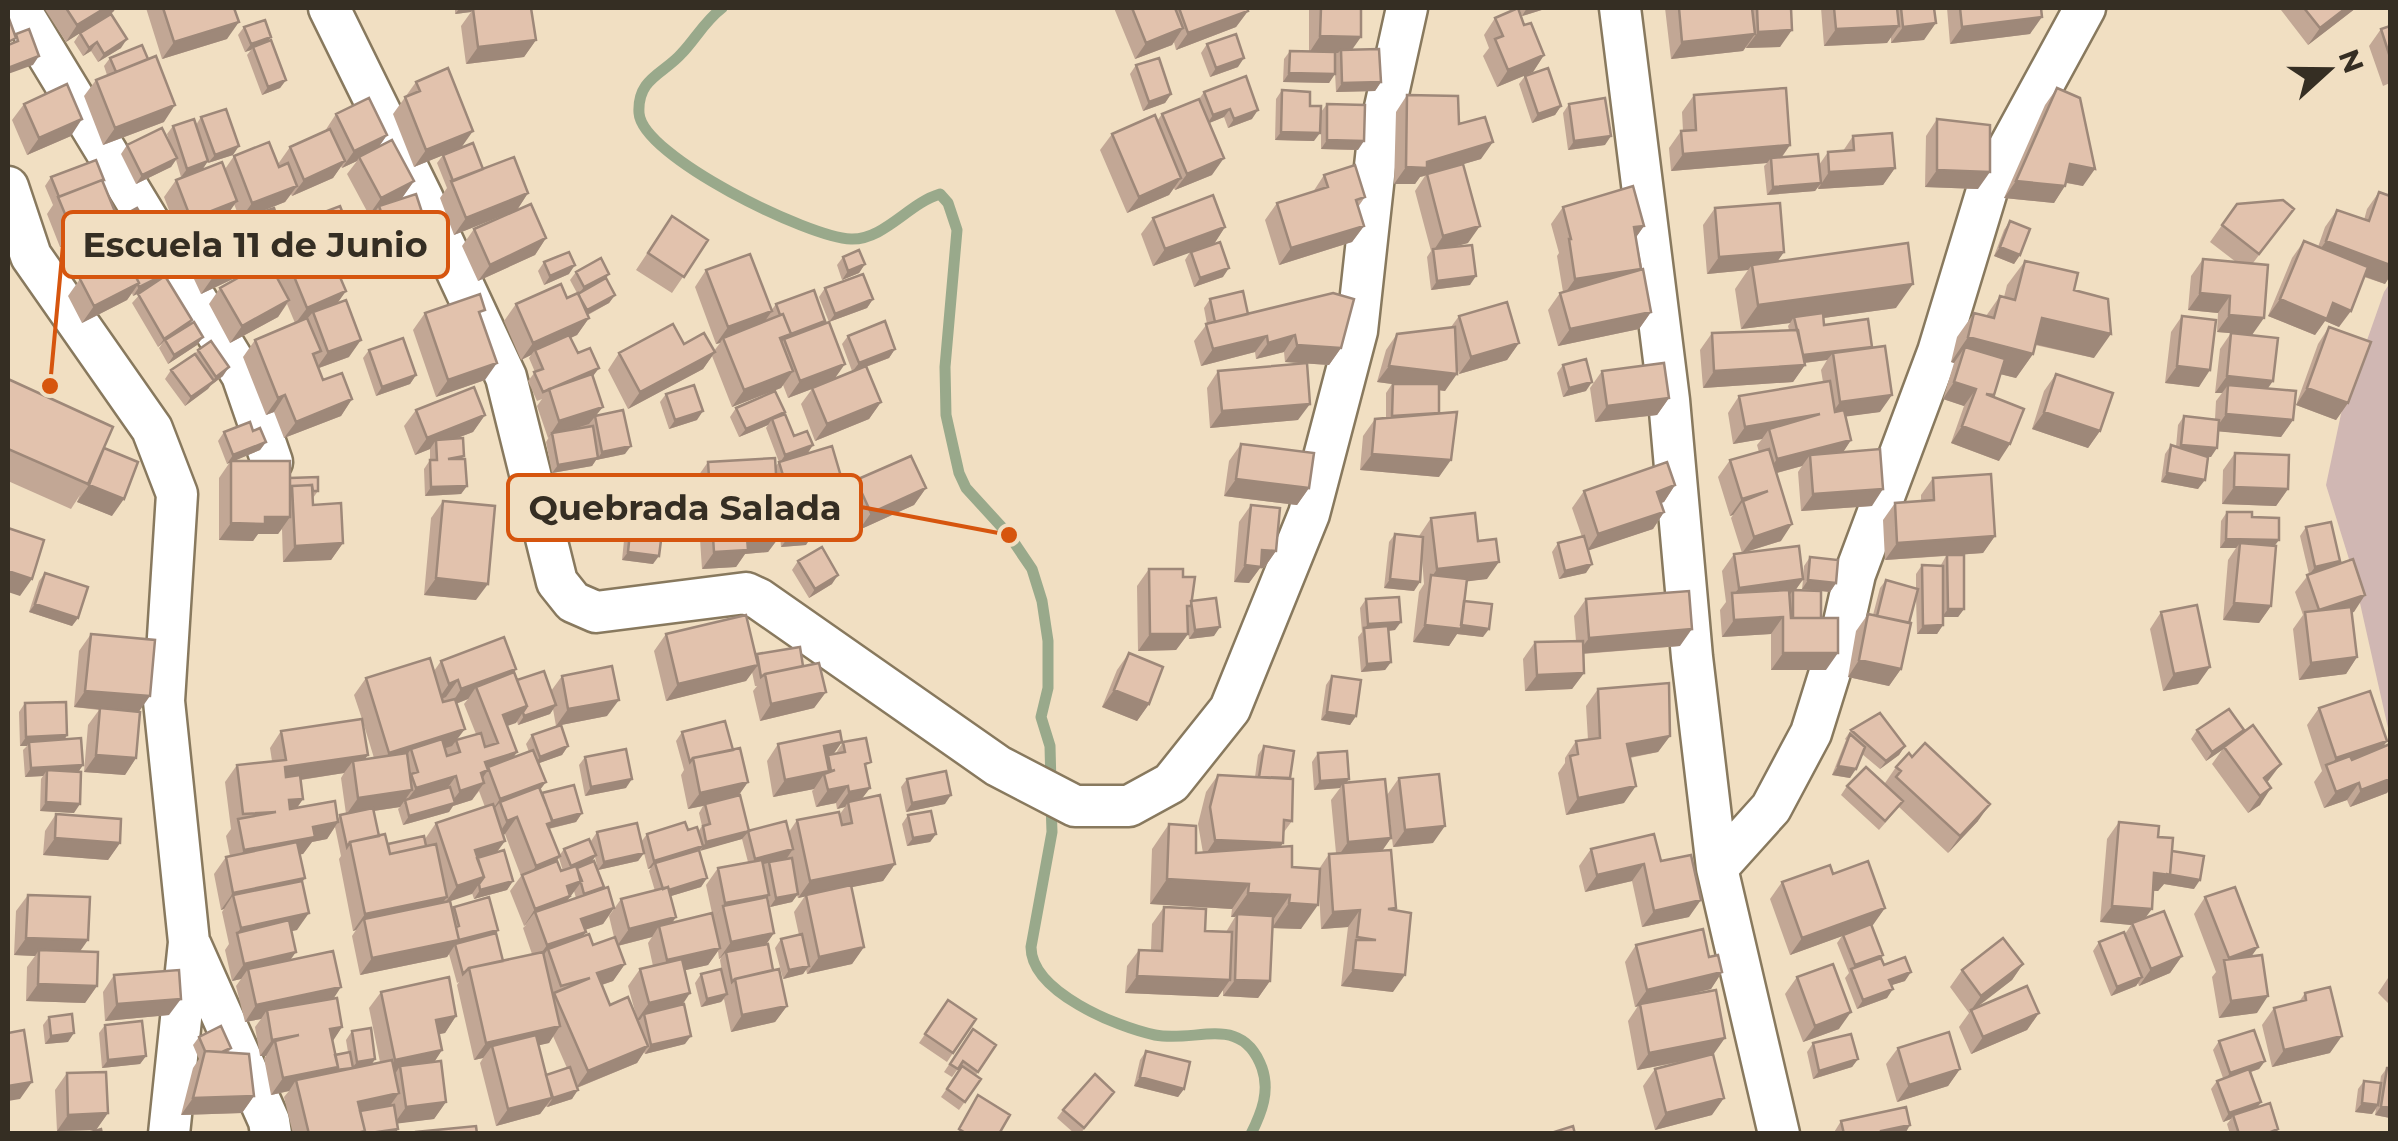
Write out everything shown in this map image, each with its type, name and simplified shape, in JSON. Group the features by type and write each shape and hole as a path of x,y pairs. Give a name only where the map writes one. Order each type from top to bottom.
{"street":[{"path":"19,8 242,375 272,462"},
{"path":"329,8 506,377 557,582 573,602 596,612 746,594 759,599 998,766 1075,806 1130,806 1171,783 1230,709 1308,514 1357,331 1378,139 1407,8"},
{"path":"1620,8 1669,400 1692,657 1717,868 1779,1134"},
{"path":"1717,868 1771,808 1811,733 1856,574 1938,352 1988,184 2085,8"},
{"path":"8,187 32,256 152,429 176,494 164,701 190,942 169,1134"},
{"path":"190,942 269,1121 271,1134"}],"shaded area":[{"path":"2390,283 2390,737 2353,572 2326,485 2341,414"}],"building":[{"path":"66,8 105,8 77,25"},
{"path":"163,8 234,8 239,22 174,42"},
{"path":"531,8 536,40 478,47 473,9"},
{"path":"1132,8 1175,8 1183,28 1146,43"},
{"path":"1179,8 1247,8 1248,11 1188,33"},
{"path":"1321,8 1361,8 1361,37 1320,36"},
{"path":"1518,8 1524,25 1531,23 1544,55 1508,70 1495,39 1503,36 1495,18"},
{"path":"1679,8 1752,8 1755,34 1682,42"},
{"path":"1757,8 1791,8 1792,30 1758,32"},
{"path":"1834,8 1897,8 1899,26 1836,29"},
{"path":"1901,8 1934,8 1936,23 1903,27"},
{"path":"1960,8 2041,8 2042,17 1962,27"},
{"path":"2304,8 2346,8 2320,28"},
{"path":"111,14 127,39 104,54 97,42 89,48 80,33"},
{"path":"8,16 16,38 8,42"},
{"path":"265,20 271,37 251,44 244,27"},
{"path":"2390,26 2390,57 2381,29"},
{"path":"29,29 39,56 8,68 8,45 18,41 16,34"},
{"path":"1236,34 1244,58 1216,68 1207,44"},
{"path":"271,40 286,80 268,87 253,47"},
{"path":"142,45 148,59 116,72 110,58"},
{"path":"1379,49 1381,82 1342,83 1341,50"},
{"path":"1290,51 1335,52 1335,74 1289,73"},
{"path":"156,56 175,105 115,128 96,80"},
{"path":"1159,58 1171,94 1149,102 1136,65"},
{"path":"448,68 473,131 426,150 405,97 420,91 416,82"},
{"path":"1548,68 1561,106 1538,114 1525,76"},
{"path":"1246,76 1258,110 1234,119 1230,109 1213,115 1204,92"},
{"path":"67,84 82,119 39,138 24,104"},
{"path":"1786,88 1790,145 1683,154 1681,131 1696,130 1694,95"},
{"path":"2057,88 2080,98 2095,169 2070,164 2065,186 2016,181"},
{"path":"1282,90 1310,92 1310,106 1321,106 1320,133 1281,132"},
{"path":"1407,95 1458,96 1459,124 1485,117 1493,142 1427,162 1427,168 1406,167"},
{"path":"369,98 387,135 354,151 336,114"},
{"path":"1605,98 1611,136 1574,141 1569,104"},
{"path":"1199,99 1224,158 1187,174 1162,114"},
{"path":"1327,104 1365,105 1364,141 1327,140"},
{"path":"226,109 239,146 215,155 201,117"},
{"path":"1155,115 1181,178 1139,197 1112,134"},
{"path":"194,119 208,161 187,169 173,126"},
{"path":"1937,119 1990,125 1990,172 1937,170"},
{"path":"162,128 177,158 142,175 127,145"},
{"path":"330,129 345,161 304,180 290,147"},
{"path":"1892,133 1895,168 1829,172 1828,152 1854,150 1853,136"},
{"path":"392,140 414,181 381,198 359,157"},
{"path":"269,142 279,167 288,163 297,186 252,203 234,156"},
{"path":"473,143 483,169 453,181 443,155"},
{"path":"1818,154 1821,183 1773,187 1771,158"},
{"path":"514,157 528,193 466,218 451,181"},
{"path":"96,160 104,180 59,197 51,177"},
{"path":"222,162 237,201 191,219 176,180"},
{"path":"1463,164 1480,226 1443,236 1427,174"},
{"path":"1355,165 1365,197 1356,200 1364,226 1291,248 1277,203 1328,187 1324,175"},
{"path":"102,180 116,214 72,231 58,197"},
{"path":"1633,186 1644,226 1634,227 1641,269 1575,279 1563,207"},
{"path":"2379,192 2390,196 2390,265 2326,241 2337,210 2369,221"},
{"path":"416,194 432,243 396,255 379,206"},
{"path":"1213,195 1225,227 1165,249 1153,218"},
{"path":"2283,200 2294,209 2259,254 2222,225 2237,204"},
{"path":"1780,203 1784,252 1719,257 1715,208"},
{"path":"531,204 546,238 490,265 474,229"},
{"path":"340,206 349,229 324,239 314,216"},
{"path":"137,208 154,237 123,255 106,225"},
{"path":"274,208 284,239 242,252 231,222"},
{"path":"672,216 708,240 684,277 648,253"},
{"path":"2010,221 2030,229 2020,255 2000,247"},
{"path":"322,235 346,291 307,308 284,252"},
{"path":"2304,241 2368,267 2351,311 2333,303 2327,319 2280,299"},
{"path":"1220,242 1229,268 1200,278 1191,252"},
{"path":"157,243 171,271 139,287 126,258"},
{"path":"1908,243 1913,284 1758,305 1752,265"},
{"path":"1472,245 1476,276 1437,281 1433,249"},
{"path":"859,250 865,264 848,271 843,257"},
{"path":"569,252 575,265 550,276 544,262"},
{"path":"750,254 772,311 728,327 706,270"},
{"path":"125,256 139,283 94,306 80,279"},
{"path":"601,258 609,274 584,287 576,272"},
{"path":"2203,259 2268,265 2264,318 2229,315 2230,296 2200,293"},
{"path":"268,261 289,300 242,326 220,288"},
{"path":"2025,261 2078,273 2074,290 2108,299 2111,334 2042,318 2033,354 1968,337 1974,313 1994,318 2000,296 2015,300"},
{"path":"1643,269 1651,312 1570,329 1560,293"},
{"path":"863,274 873,299 835,314 825,288"},
{"path":"165,276 192,320 164,339 138,294"},
{"path":"606,278 615,295 587,310 578,294"},
{"path":"561,284 567,298 578,293 589,318 533,343 516,304"},
{"path":"814,290 825,321 791,334 776,304"},
{"path":"1243,291 1248,314 1215,322 1210,299"},
{"path":"1333,293 1354,299 1341,348 1297,345 1295,335 1268,343 1267,336 1213,349 1206,324"},
{"path":"480,294 485,310 479,312 497,363 448,380 425,313"},
{"path":"346,300 361,340 328,352 313,312"},
{"path":"1507,302 1519,343 1471,357 1459,316"},
{"path":"1823,313 1824,325 1868,319 1872,347 1803,355 1794,317"},
{"path":"783,314 791,334 780,338 793,371 744,390 723,338"},
{"path":"2182,316 2216,320 2210,370 2177,366"},
{"path":"307,318 321,351 313,354 323,380 342,373 352,399 296,422 285,395 278,398 255,340"},
{"path":"885,321 895,349 859,363 848,336"},
{"path":"194,322 203,337 174,355 165,340"},
{"path":"829,322 845,364 800,381 784,339"},
{"path":"673,324 684,344 704,333 715,352 640,392 619,353"},
{"path":"1455,327 1457,374 1389,366 1397,334"},
{"path":"2329,327 2371,342 2348,403 2307,388"},
{"path":"1798,330 1805,365 1714,371 1712,333"},
{"path":"2231,333 2278,338 2273,381 2227,376"},
{"path":"569,335 578,353 590,348 599,368 543,392 534,372 543,369 535,350"},
{"path":"403,338 416,375 382,387 369,350"},
{"path":"211,341 229,367 216,377 198,350"},
{"path":"1885,346 1892,395 1840,402 1833,353"},
{"path":"1965,347 2005,359 1994,395 1986,394 2024,409 2010,444 1962,426 1976,389 1954,382"},
{"path":"195,354 214,381 191,397 171,370"},
{"path":"1586,359 1592,382 1569,388 1563,365"},
{"path":"1307,363 1310,404 1222,411 1218,371"},
{"path":"1664,363 1669,398 1607,406 1602,371"},
{"path":"866,366 881,402 827,424 812,388"},
{"path":"592,374 603,407 559,421 549,389"},
{"path":"2056,374 2113,393 2100,431 2044,412"},
{"path":"8,379 113,427 88,484 8,449"},
{"path":"1830,381 1835,412 1844,410 1851,440 1777,459 1769,429 1820,414 1745,427 1739,396"},
{"path":"1393,384 1439,384 1439,413 1392,416"},
{"path":"694,385 703,411 675,420 666,394"},
{"path":"2228,385 2296,391 2293,420 2226,414"},
{"path":"474,387 485,415 427,438 416,410"},
{"path":"775,391 785,412 746,429 736,408"},
{"path":"623,410 631,446 602,452 595,416"},
{"path":"1457,412 1451,460 1372,454 1375,419"},
{"path":"785,414 794,436 807,431 813,445 785,455 772,419"},
{"path":"2184,416 2219,420 2217,448 2181,445"},
{"path":"250,422 253,431 260,428 266,442 233,455 224,432"},
{"path":"593,426 598,458 558,465 552,433"},
{"path":"463,438 464,456 448,459 465,459 467,486 431,487 430,460 437,460 436,440"},
{"path":"1241,444 1314,453 1309,488 1236,479"},
{"path":"2171,445 2208,457 2205,480 2167,473"},
{"path":"832,446 842,480 789,495 779,462"},
{"path":"104,448 138,462 124,499 89,485"},
{"path":"1769,449 1792,524 1754,537 1743,501 1768,491 1742,499 1730,460"},
{"path":"1880,449 1883,489 1813,494 1810,455"},
{"path":"2235,453 2289,455 2288,489 2234,487"},
{"path":"911,456 926,488 871,513 856,480"},
{"path":"775,458 780,536 747,538 748,550 714,552 708,462"},
{"path":"231,461 290,461 290,517 265,517 265,524 231,523"},
{"path":"1667,462 1675,485 1657,492 1664,512 1598,534 1584,491"},
{"path":"1991,474 1995,536 1897,543 1895,503 1934,500 1933,478"},
{"path":"318,477 318,491 313,491 312,485 290,488 290,478"},
{"path":"312,485 313,505 341,503 343,543 295,546 292,486"},
{"path":"443,501 495,506 488,584 436,578"},
{"path":"1251,505 1280,508 1276,551 1262,550 1261,567 1245,565"},
{"path":"632,512 664,517 659,556 628,552"},
{"path":"2227,512 2279,518 2279,540 2226,539"},
{"path":"1475,513 1478,541 1496,539 1499,562 1437,569 1431,518"},
{"path":"2331,522 2340,561 2315,567 2306,527"},
{"path":"8,528 44,540 32,579 8,571"},
{"path":"1395,534 1423,537 1420,582 1390,579"},
{"path":"1584,536 1592,564 1565,571 1558,543"},
{"path":"2240,543 2276,546 2271,606 2234,603"},
{"path":"1799,546 1803,579 1739,588 1734,554"},
{"path":"822,547 838,575 815,589 798,561"},
{"path":"1947,555 1964,555 1964,609 1948,609"},
{"path":"1810,557 1838,560 1836,583 1808,580"},
{"path":"2353,559 2365,595 2319,610 2307,575"},
{"path":"1922,565 1943,566 1943,625 1923,626"},
{"path":"1149,569 1183,569 1183,577 1195,577 1191,606 1187,606 1188,634 1150,634"},
{"path":"45,573 88,587 78,618 35,604"},
{"path":"1431,575 1467,579 1461,629 1425,625"},
{"path":"1886,580 1918,589 1909,623 1877,616"},
{"path":"1789,590 1791,618 1838,618 1838,653 1783,653 1783,617 1734,620 1732,593"},
{"path":"1793,590 1821,591 1821,618 1793,618"},
{"path":"1689,591 1692,629 1589,638 1586,599"},
{"path":"1399,597 1401,622 1368,624 1366,599"},
{"path":"1216,598 1220,627 1195,630 1191,601"},
{"path":"1464,601 1492,604 1489,629 1461,625"},
{"path":"2197,605 2210,667 2174,674 2161,612"},
{"path":"2351,607 2357,657 2311,663 2305,612"},
{"path":"1868,614 1911,623 1901,669 1859,660"},
{"path":"746,615 758,665 678,684 666,634"},
{"path":"1388,626 1391,662 1367,664 1364,628"},
{"path":"91,634 155,640 150,696 85,691"},
{"path":"504,637 516,669 461,689 458,680 449,684 441,661"},
{"path":"1583,641 1584,673 1537,675 1535,642"},
{"path":"800,647 803,666 761,677 757,654"},
{"path":"1129,653 1163,667 1149,704 1114,690"},
{"path":"430,658 443,702 455,699 465,729 389,753 366,678"},
{"path":"819,663 826,692 771,704 765,674"},
{"path":"612,666 619,700 568,709 562,676"},
{"path":"544,671 556,705 524,716 527,706 517,680"},
{"path":"514,672 527,706 503,715 517,752 485,762 488,770 481,773 484,783 460,791 456,776 416,788 411,774 418,772 411,749 442,739 447,756 460,752 456,740 481,733 485,747 498,743 476,687"},
{"path":"1332,676 1361,680 1356,716 1327,712"},
{"path":"1669,683 1670,736 1627,744 1636,786 1578,798 1570,756 1578,754 1576,741 1600,738 1598,689"},
{"path":"2370,691 2387,741 2336,758 2319,708"},
{"path":"66,702 67,735 26,737 25,703"},
{"path":"100,708 140,712 136,758 96,755"},
{"path":"2229,709 2244,730 2212,752 2197,730"},
{"path":"1880,713 1905,746 1886,761 1851,730"},
{"path":"362,719 368,755 285,767 286,777 300,775 303,799 289,800 290,809 335,801 338,822 313,827 315,837 244,850 238,819 276,812 243,814 237,765 286,760 281,731"},
{"path":"725,721 733,750 693,758 690,762 682,732"},
{"path":"561,725 568,746 540,757 532,735"},
{"path":"2253,725 2281,764 2264,778 2271,788 2260,796 2224,747"},
{"path":"840,731 842,742 824,746 829,771 785,780 778,744"},
{"path":"1850,734 1865,747 1856,769 1838,766"},
{"path":"81,738 83,765 31,768 29,742"},
{"path":"866,738 871,762 865,764 870,788 849,792 848,786 828,790 824,774 835,770 831,771 828,755 845,752 843,742"},
{"path":"1925,743 1990,804 1960,836 1896,777 1901,771 1896,767"},
{"path":"2390,744 2390,779 2361,790 2359,783 2336,792 2326,765 2350,756 2352,760"},
{"path":"1264,746 1294,751 1290,778 1259,777"},
{"path":"740,748 748,782 700,793 693,758"},
{"path":"626,749 632,779 591,787 585,757"},
{"path":"533,750 546,782 500,799 488,767"},
{"path":"1347,751 1349,779 1320,781 1318,753"},
{"path":"407,753 412,790 358,798 353,761"},
{"path":"1866,767 1903,801 1885,821 1847,786"},
{"path":"47,770 81,772 80,804 46,802"},
{"path":"946,771 951,795 912,803 907,779"},
{"path":"1439,774 1445,826 1405,830 1399,778"},
{"path":"1218,775 1293,779 1292,821 1284,820 1283,843 1215,840 1210,807"},
{"path":"1385,779 1391,838 1348,842 1343,783"},
{"path":"574,785 582,813 552,821 542,793"},
{"path":"450,787 455,803 409,816 405,800"},
{"path":"539,787 553,822 547,824 560,856 536,866 517,817 507,821 500,802"},
{"path":"740,795 749,831 706,842 703,826 710,824 705,804"},
{"path":"880,795 895,864 810,881 797,820 839,812 842,825 852,823 848,802"},
{"path":"493,804 505,841 475,850 484,877 457,886 436,823"},
{"path":"373,808 379,836 350,842 347,847 340,815"},
{"path":"931,811 936,834 913,838 908,815"},
{"path":"56,814 121,819 120,843 55,838"},
{"path":"786,821 793,849 755,859 748,831"},
{"path":"685,822 688,830 697,827 703,846 654,861 647,834"},
{"path":"2119,822 2159,826 2158,837 2173,838 2170,875 2154,873 2152,909 2112,906"},
{"path":"637,823 644,853 604,862 597,832"},
{"path":"1169,824 1196,826 1196,853 1292,846 1292,867 1320,869 1318,905 1289,903 1290,895 1248,893 1249,884 1167,879"},
{"path":"385,834 390,854 436,844 447,897 365,914 350,842"},
{"path":"1654,834 1661,861 1691,855 1701,900 1654,911 1644,864 1597,875 1591,849"},
{"path":"424,836 426,846 390,854 388,844"},
{"path":"589,839 596,855 571,866 564,849"},
{"path":"297,842 305,878 233,893 226,857"},
{"path":"504,850 513,881 480,890 484,877 477,858"},
{"path":"699,850 707,878 663,889 655,863"},
{"path":"1391,850 1396,908 1388,909 1411,913 1405,975 1353,970 1356,940 1376,940 1357,937 1360,910 1333,912 1329,854"},
{"path":"2172,851 2204,856 2200,880 2170,875"},
{"path":"792,858 798,894 776,898 769,862"},
{"path":"762,860 769,895 725,903 718,868"},
{"path":"557,861 561,871 576,866 582,881 567,886 570,896 535,909 522,875"},
{"path":"594,861 604,887 584,894 577,868"},
{"path":"1868,861 1885,908 1802,938 1782,882 1830,865 1833,874"},
{"path":"302,881 309,913 241,928 233,895"},
{"path":"851,885 864,947 819,957 806,895"},
{"path":"608,887 614,908 581,919 586,932 547,945 535,912"},
{"path":"668,887 676,917 629,929 621,899"},
{"path":"2235,887 2258,947 2229,958 2205,897"},
{"path":"28,895 90,897 88,940 26,938"},
{"path":"489,897 498,930 459,940 454,907"},
{"path":"767,897 774,933 731,942 723,906"},
{"path":"450,901 459,940 372,958 364,919"},
{"path":"1164,907 1206,909 1205,931 1232,932 1230,980 1137,976 1139,950 1162,951"},
{"path":"2164,911 2182,956 2151,969 2132,923"},
{"path":"712,913 720,948 667,960 659,926"},
{"path":"1237,914 1273,916 1270,981 1235,980"},
{"path":"289,920 296,952 244,964 237,933"},
{"path":"1871,924 1883,955 1855,965 1843,935"},
{"path":"1703,929 1709,957 1718,955 1722,972 1647,990 1636,945"},
{"path":"2124,932 2142,977 2117,987 2099,942"},
{"path":"496,933 503,961 469,968 463,974 455,944"},
{"path":"589,934 593,945 615,937 625,964 597,973 610,1005 628,997 648,1046 588,1071 554,993 590,978 561,986 548,949"},
{"path":"802,934 809,966 789,970 781,939"},
{"path":"2003,938 2023,964 1981,996 1962,970"},
{"path":"768,944 773,970 732,982 726,952"},
{"path":"39,950 98,952 97,986 38,984"},
{"path":"333,951 341,987 256,1005 248,969"},
{"path":"543,952 560,1026 486,1043 469,968"},
{"path":"2262,955 2268,996 2231,1001 2224,960"},
{"path":"1905,957 1911,972 1889,980 1893,989 1863,1000 1851,969 1881,958 1884,965"},
{"path":"682,959 690,993 649,1003 640,969"},
{"path":"1833,964 1851,1012 1815,1026 1797,977"},
{"path":"721,969 727,994 707,999 701,974"},
{"path":"779,969 787,1006 742,1015 735,979"},
{"path":"179,970 181,999 117,1004 114,975"},
{"path":"449,977 456,1016 436,1020 442,1050 395,1060 381,992"},
{"path":"2027,986 2039,1013 1983,1037 1971,1010"},
{"path":"2330,987 2342,1036 2284,1050 2274,1008 2306,1000 2305,993"},
{"path":"1716,990 1725,1038 1649,1053 1640,1004"},
{"path":"337,998 342,1027 330,1029 338,1067 283,1078 275,1041 299,1035 272,1040 267,1010"},
{"path":"948,1000 976,1019 953,1053 925,1034"},
{"path":"684,1004 691,1036 651,1045 644,1014"},
{"path":"72,1014 74,1033 51,1036 49,1017"},
{"path":"142,1021 146,1056 108,1060 105,1025"},
{"path":"221,1026 231,1048 205,1051 199,1037"},
{"path":"371,1028 375,1059 357,1062 352,1031"},
{"path":"973,1029 996,1045 978,1072 963,1061 958,1069 950,1064"},
{"path":"24,1030 32,1082 8,1086 8,1033"},
{"path":"2254,1030 2265,1061 2230,1073 2219,1041"},
{"path":"1949,1032 1960,1069 1909,1085 1898,1048"},
{"path":"1851,1034 1858,1059 1819,1071 1813,1043"},
{"path":"536,1035 552,1098 508,1109 492,1046"},
{"path":"205,1051 249,1054 254,1096 193,1098"},
{"path":"1146,1051 1190,1062 1184,1089 1140,1077"},
{"path":"350,1052 353,1068 336,1070 335,1055"},
{"path":"1713,1054 1724,1098 1666,1113 1655,1069"},
{"path":"392,1060 399,1093 358,1102 365,1131 309,1134 296,1080"},
{"path":"441,1061 446,1102 406,1107 400,1066"},
{"path":"962,1066 981,1079 965,1102 947,1089"},
{"path":"570,1067 578,1090 553,1098 546,1075"},
{"path":"2390,1068 2390,1108 2381,1106"},
{"path":"2249,1069 2261,1102 2229,1113 2217,1081"},
{"path":"106,1072 108,1113 68,1115 67,1073"},
{"path":"1095,1074 1114,1092 1084,1128 1063,1110"},
{"path":"2364,1081 2381,1083 2378,1105 2362,1103"},
{"path":"978,1095 1010,1115 999,1134 967,1134 959,1129"},
{"path":"2270,1103 2278,1129 2266,1134 2239,1134 2233,1115"},
{"path":"394,1105 398,1129 363,1134 360,1111"},
{"path":"1906,1107 1910,1125 1881,1134 1844,1134 1841,1121"},
{"path":"476,1126 477,1134 416,1134 416,1132"},
{"path":"1573,1126 1575,1134 1548,1134"}],"waterway":[{"path":"722,8 642,92 639,113 647,131 668,151 697,172 767,210 801,225 851,239 874,234 940,194 948,203 957,230 945,367 946,415 966,488 1009,535 1032,569 1042,601 1048,641 1048,688 1041,717 1050,746 1051,785"},
{"path":"1051,803 1052,832 1031,947 1035,963 1060,993 1120,1024 1155,1035 1217,1034 1243,1041 1262,1068 1265,1085 1261,1110 1251,1134"}],"place":[{"name":"Escuela 11 de Junio","path":"50,386"},
{"name":"Quebrada Salada","path":"1009,535"}]}
